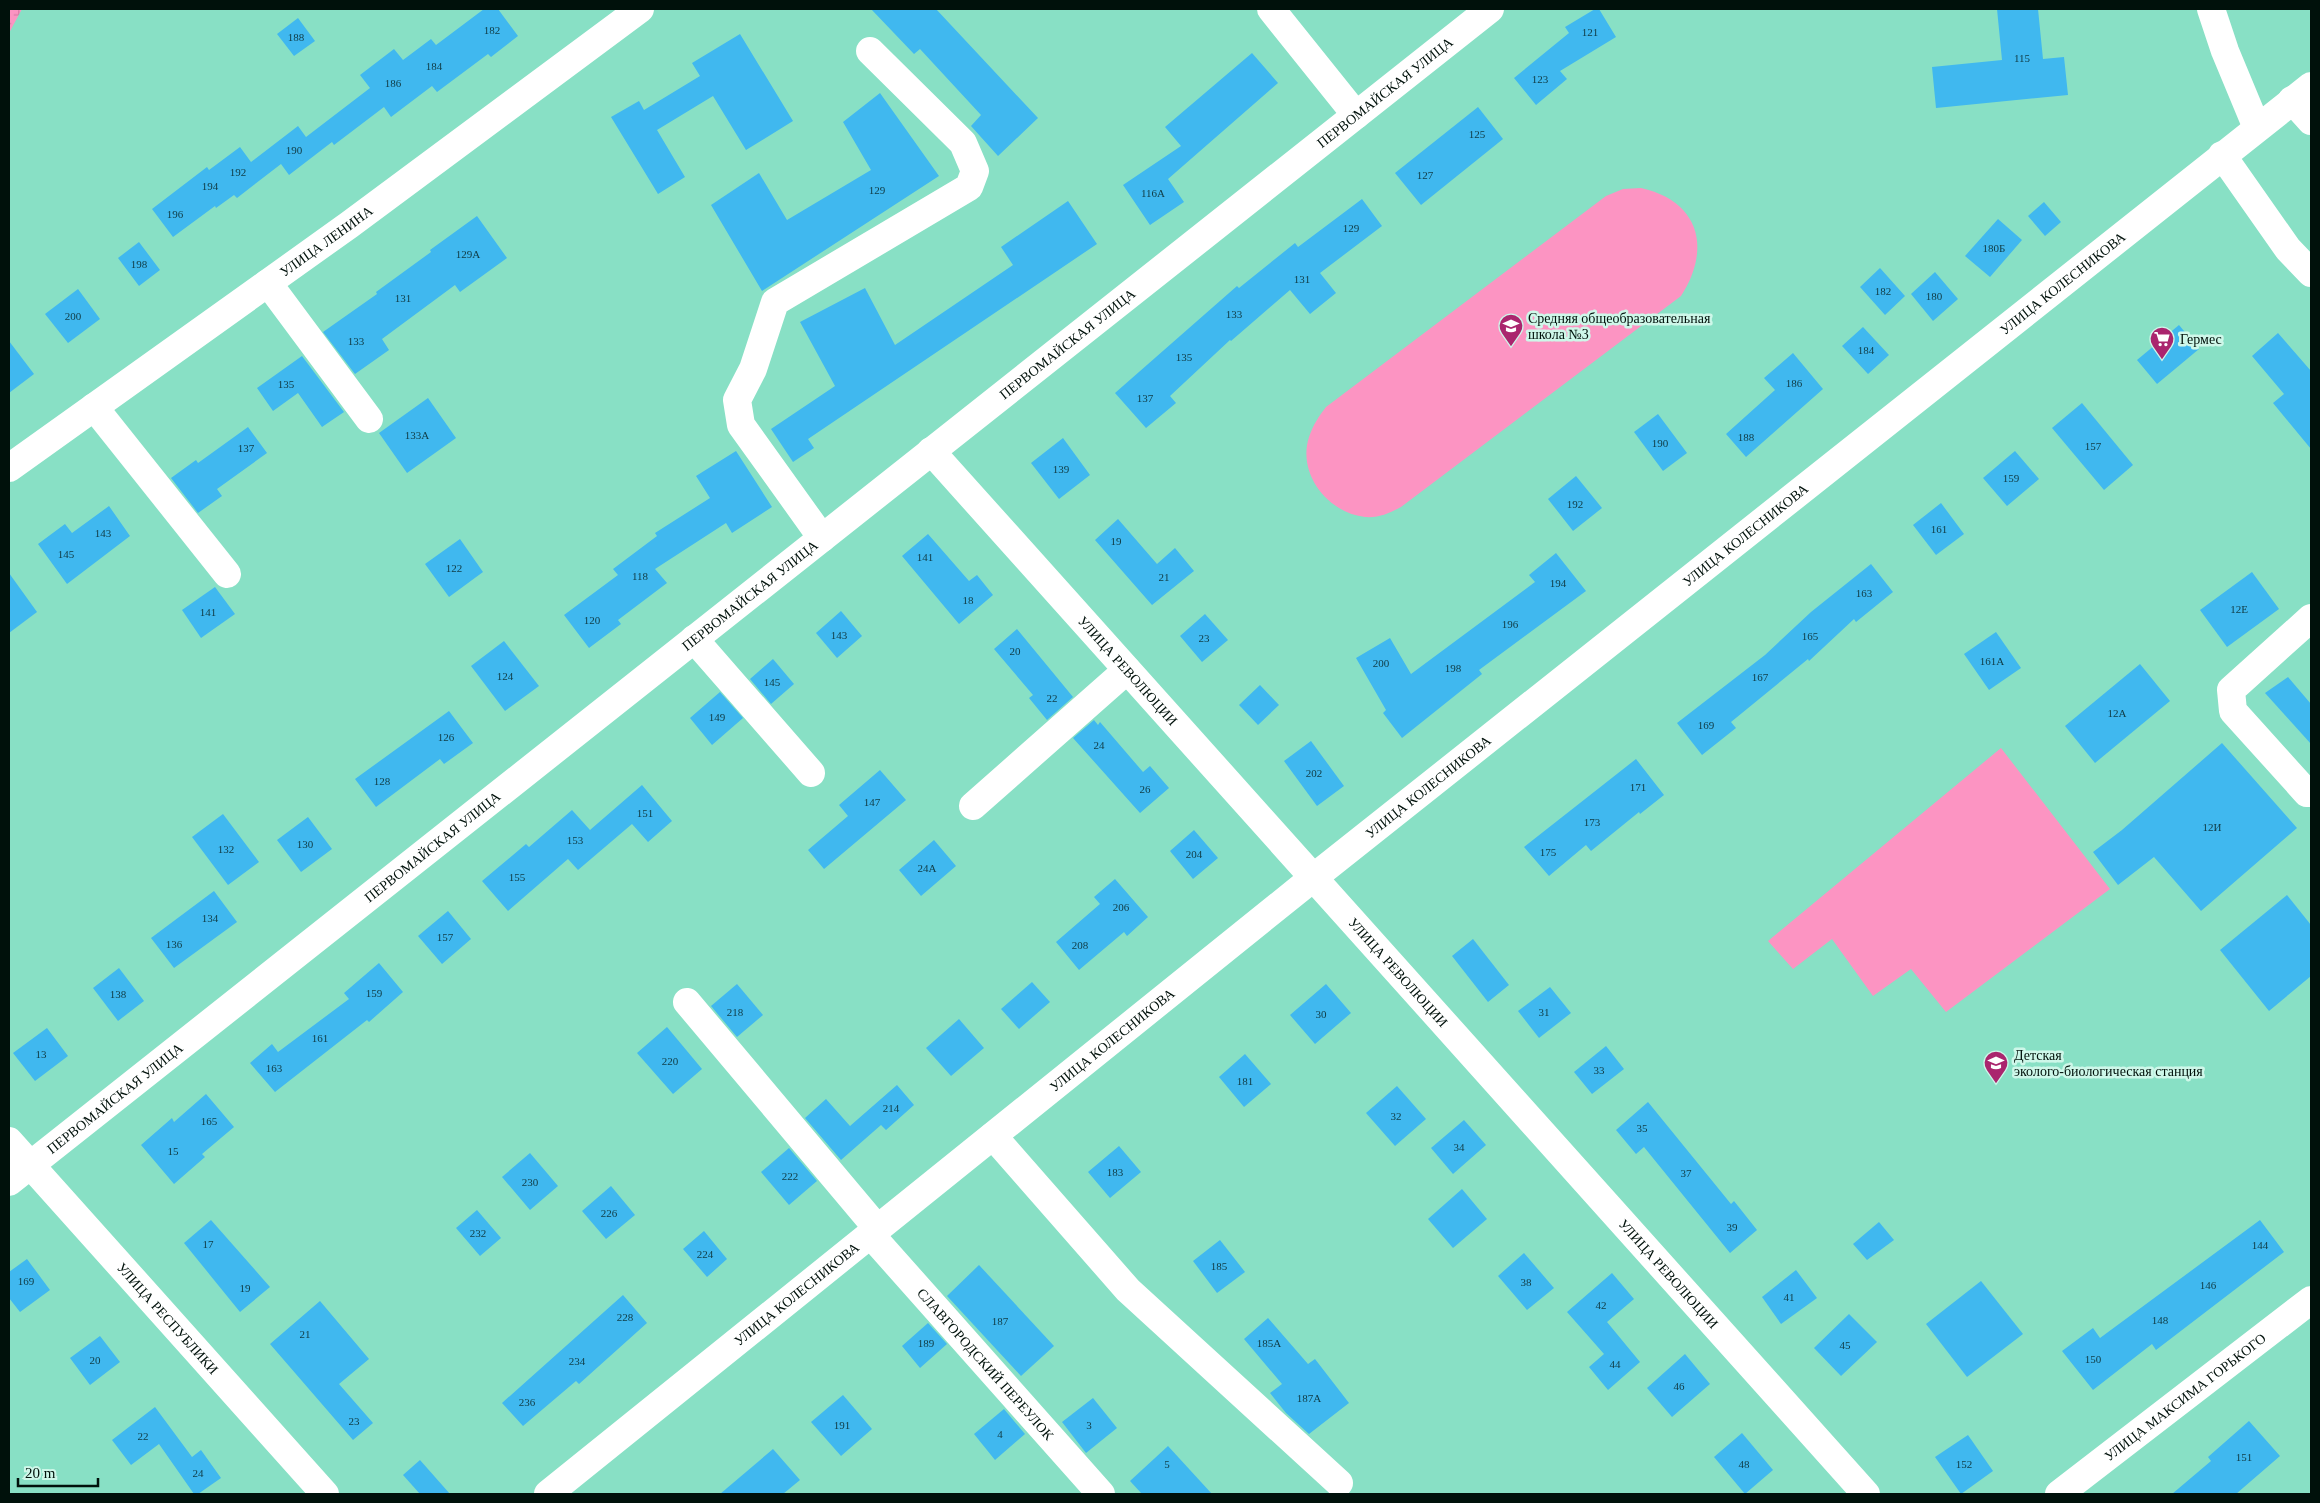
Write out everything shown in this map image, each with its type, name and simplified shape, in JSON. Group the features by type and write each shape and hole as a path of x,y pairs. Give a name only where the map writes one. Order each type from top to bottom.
{"street":[{"name":"УЛИЦА ЛЕНИНА","path":"9,468 268,283 640,9"},
{"path":"1272,9 1356,115"},
{"name":"ПЕРВОМАЙСКАЯ УЛИЦА","path":"9,1182 1490,9"},
{"path":"2211,9 2257,128"},
{"path":"822,538 741,425 737,400 753,369 775,302 969,187 975,171 963,143 870,50"},
{"path":"2302,93 2311,121"},
{"name":"УЛИЦА КОЛЕСНИКОВА","path":"548,1494 1314,878 2302,93"},
{"path":"2222,155 2288,248 2311,274"},
{"path":"268,283 370,419"},
{"path":"94,407 228,574"},
{"name":"УЛИЦА РЕВОЛЮЦИИ","path":"931,451 1866,1494"},
{"path":"2307,793 2232,711 2231,690 2311,618"},
{"path":"694,639 811,773"},
{"path":"973,806 1127,670"},
{"name":"СЛАВГОРОДСКИЙ ПЕРЕУЛОК","path":"687,1002 874,1231 1101,1494"},
{"path":"993,1136 1128,1290 1339,1483"},
{"name":"УЛИЦА РЕСПУБЛИКИ","path":"9,1142 325,1494"},
{"name":"УЛИЦА МАКСИМА ГОРЬКОГО","path":"2059,1494 2311,1300"}],"green space":[{"path":"9,9 22,9 9,33"},
{"path":"1641,188 1661,194 1676,204 1687,215 1694,229 1697,244 1696,261 1691,278 1681,296 1401,507 1384,515 1365,517 1351,514 1328,500 1312,478 1307,465 1306,451 1312,429 1326,407 1606,196 1623,189"},
{"path":"2001,748 2110,889 1946,1012 1911,969 1873,996 1832,939 1793,969 1768,941"}],"building":[{"path":"484,9 498,9 518,36 491,57 488,54 437,92 432,86 391,117 384,107 334,145 332,142 289,175 281,164 237,198 234,195 216,208 215,206 173,237 152,209 207,167 209,170 240,147 251,162 298,126 306,137 370,88 360,75 394,49 403,60 431,39 436,45"},
{"path":"871,9 936,9 1038,118 998,156 971,126 981,115 920,49 914,54"},
{"path":"1595,9 1599,9 1616,37 1560,71 1567,79 1536,105 1514,78 1569,33 1565,27"},
{"path":"1997,9 2038,9 2043,59 2064,57 2068,95 1936,108 1932,67 2002,60"},
{"path":"298,18 315,41 294,56 277,34"},
{"path":"740,34 793,121 746,150 713,96 657,130 685,177 658,194 611,117 639,101 644,110 700,76 692,63"},
{"path":"1252,53 1278,83 1168,179 1184,202 1150,225 1123,185 1181,146 1165,127"},
{"path":"880,93 939,176 762,291 711,205 759,173 787,220 871,170 843,122"},
{"path":"1478,107 1503,139 1421,205 1395,173"},
{"path":"1362,199 1382,226 1320,273 1336,293 1310,314 1290,290 1230,340 1170,396 1176,403 1146,428 1115,393 1237,286 1239,288 1295,243 1298,247"},
{"path":"1068,201 1097,244 808,439 814,448 793,462 771,429 835,386 800,322 865,288 895,345 1013,265 1001,247"},
{"path":"2044,202 2061,222 2045,236 2028,216"},
{"path":"477,216 507,258 460,292 455,285 382,339 389,350 355,374 323,332 377,294 376,292"},
{"path":"1998,219 2022,240 1990,277 1965,256"},
{"path":"139,242 160,270 139,286 118,258"},
{"path":"1880,268 1905,296 1885,315 1860,287"},
{"path":"1935,272 1958,299 1933,321 1911,294"},
{"path":"78,289 100,319 68,343 45,314"},
{"path":"2179,325 2199,349 2157,384 2137,360"},
{"path":"1863,327 1889,355 1868,374 1842,346"},
{"path":"2278,333 2311,371 2311,449 2273,403 2284,394 2252,356"},
{"path":"9,341 34,374 9,393"},
{"path":"1793,353 1823,389 1746,457 1726,434 1775,390 1764,378"},
{"path":"302,356 344,412 322,427 298,393 273,411 257,388"},
{"path":"428,398 456,438 407,473 379,433"},
{"path":"2082,403 2133,465 2104,490 2052,428"},
{"path":"1658,414 1687,453 1663,471 1634,432"},
{"path":"248,427 267,453 217,489 222,496 198,513 171,478 196,460 198,463"},
{"path":"1063,438 1090,475 1059,499 1031,463"},
{"path":"736,451 772,507 732,533 726,523 655,569 667,583 618,620 621,624 589,648 564,615 618,575 613,569 657,536 655,533 710,498 696,476"},
{"path":"2015,451 2039,479 2007,506 1983,478"},
{"path":"1576,476 1602,508 1573,531 1548,499"},
{"path":"1941,503 1964,534 1936,555 1913,525"},
{"path":"109,506 130,536 67,584 38,544 65,524 72,533"},
{"path":"1118,519 1157,564 1175,548 1194,571 1152,605 1095,540"},
{"path":"928,534 969,581 977,575 993,595 959,624 902,556"},
{"path":"460,539 483,572 449,597 425,564"},
{"path":"1556,553 1586,591 1479,670 1482,674 1402,738 1383,713 1386,710 1356,658 1390,638 1411,674 1535,582 1529,575"},
{"path":"1871,564 1893,592 1856,622 1854,619 1809,661 1808,659 1731,722 1736,728 1702,755 1677,723 1765,655 1811,612"},
{"path":"2252,572 2279,609 2227,647 2200,610"},
{"path":"9,573 37,612 9,633"},
{"path":"215,587 235,614 201,638 182,610"},
{"path":"841,611 862,636 837,658 816,633"},
{"path":"1205,614 1228,640 1202,662 1180,636"},
{"path":"1017,629 1073,697 1047,720 1029,698 1033,695 994,649"},
{"path":"1996,632 2021,668 1989,690 1964,654"},
{"path":"504,641 539,686 505,711 471,666"},
{"path":"773,659 794,684 771,704 750,679"},
{"path":"2140,664 2170,701 2095,763 2065,726"},
{"path":"2288,677 2311,704 2311,744 2265,693"},
{"path":"1260,685 1279,705 1258,725 1239,705"},
{"path":"720,692 743,718 712,745 690,718"},
{"path":"449,711 473,743 444,764 440,759 376,807 355,779"},
{"path":"1094,720 1098,725 1100,722 1143,772 1150,766 1169,788 1140,813 1073,738"},
{"path":"1311,741 1344,786 1317,806 1284,761"},
{"path":"2222,743 2297,828 2201,911 2154,857 2118,885 2093,852 2122,830"},
{"path":"1636,759 1664,795 1640,814 1639,812 1591,851 1586,845 1549,876 1524,847"},
{"path":"880,770 906,800 824,869 808,850 848,816 839,805"},
{"path":"642,785 672,821 648,842 632,824 578,870 568,859 508,911 482,881 526,844 529,847 572,810 590,830"},
{"path":"223,814 259,862 228,885 192,837"},
{"path":"308,817 332,849 301,872 277,840"},
{"path":"1194,830 1218,858 1193,879 1170,851"},
{"path":"934,840 956,866 921,896 899,870"},
{"path":"1115,879 1148,917 1127,936 1124,932 1079,970 1056,942 1100,904 1094,897"},
{"path":"214,891 237,922 174,968 151,938"},
{"path":"2287,895 2311,925 2311,976 2269,1011 2220,950"},
{"path":"448,911 471,939 442,964 418,936"},
{"path":"1473,939 1509,985 1488,1002 1452,956"},
{"path":"379,963 403,992 369,1022 367,1020 275,1092 250,1063 272,1044 278,1052 349,999 344,993"},
{"path":"119,968 144,1001 118,1021 93,988"},
{"path":"1032,982 1050,1002 1019,1029 1001,1009"},
{"path":"737,984 763,1015 737,1037 711,1006"},
{"path":"1326,984 1351,1013 1315,1044 1290,1015"},
{"path":"1550,987 1571,1013 1539,1038 1518,1011"},
{"path":"959,1019 984,1048 951,1076 926,1048"},
{"path":"667,1027 702,1069 673,1094 637,1053"},
{"path":"47,1028 68,1056 35,1081 13,1053"},
{"path":"1606,1046 1624,1069 1592,1094 1574,1072"},
{"path":"1245,1054 1271,1084 1244,1107 1219,1077"},
{"path":"897,1085 914,1105 886,1130 881,1125 841,1160 805,1118 826,1099 850,1126"},
{"path":"1397,1086 1426,1119 1395,1146 1366,1113"},
{"path":"206,1094 234,1127 202,1154 205,1157 174,1184 141,1145 172,1118 174,1122"},
{"path":"1648,1102 1731,1204 1734,1201 1757,1230 1730,1253 1644,1147 1636,1154 1616,1130"},
{"path":"1464,1120 1486,1145 1453,1174 1431,1148"},
{"path":"1119,1146 1141,1172 1110,1198 1088,1172"},
{"path":"789,1148 817,1181 789,1205 761,1172"},
{"path":"530,1153 558,1186 530,1210 502,1177"},
{"path":"611,1186 635,1215 606,1239 582,1211"},
{"path":"1462,1189 1487,1219 1453,1248 1428,1219"},
{"path":"477,1210 501,1238 480,1256 456,1228"},
{"path":"211,1220 270,1287 240,1312 184,1243"},
{"path":"2260,1220 2284,1252 2156,1350 2152,1344 2093,1390 2062,1351 2093,1328 2100,1338"},
{"path":"1879,1222 1894,1240 1867,1260 1853,1244"},
{"path":"704,1231 727,1259 707,1277 683,1249"},
{"path":"1220,1240 1245,1272 1217,1293 1193,1261"},
{"path":"1524,1253 1554,1288 1527,1310 1498,1276"},
{"path":"27,1259 50,1290 20,1312 9,1298 9,1272"},
{"path":"979,1265 1054,1346 1021,1376 947,1296"},
{"path":"1796,1270 1817,1298 1781,1324 1762,1297"},
{"path":"1612,1273 1634,1299 1607,1322 1640,1362 1608,1390 1589,1367 1604,1354 1567,1312"},
{"path":"1981,1281 2023,1334 1967,1377 1926,1324"},
{"path":"623,1295 647,1323 579,1384 576,1381 523,1426 502,1403"},
{"path":"320,1301 369,1359 339,1384 373,1423 353,1440 270,1344"},
{"path":"1849,1314 1877,1342 1841,1376 1814,1348"},
{"path":"1268,1318 1308,1364 1315,1359 1349,1403 1309,1434 1286,1413 1270,1393 1282,1384 1244,1339"},
{"path":"928,1323 947,1344 920,1368 902,1346"},
{"path":"100,1336 120,1362 90,1385 70,1358"},
{"path":"1685,1354 1710,1384 1672,1417 1647,1388"},
{"path":"843,1395 872,1429 841,1456 811,1422"},
{"path":"1093,1398 1117,1428 1086,1453 1062,1422"},
{"path":"155,1407 192,1457 201,1450 221,1478 198,1494 194,1494 159,1444 131,1465 112,1440"},
{"path":"1004,1409 1025,1434 995,1460 974,1434"},
{"path":"2249,1421 2280,1456 2236,1494 2172,1494 2211,1461 2208,1457"},
{"path":"1742,1433 1773,1470 1745,1494 1714,1457"},
{"path":"1968,1435 1993,1471 1961,1494 1935,1457"},
{"path":"1168,1446 1212,1494 1142,1494 1130,1481"},
{"path":"773,1449 800,1480 783,1494 720,1494"},
{"path":"420,1460 450,1494 420,1494 403,1475"}],"place":[{"name":"Средняя общеобразовательная школа №3","path":"1511,347"},
{"name":"Гермес","path":"2162,360"},
{"name":"Детская эколого-биологическая станция","path":"1996,1084"}]}
